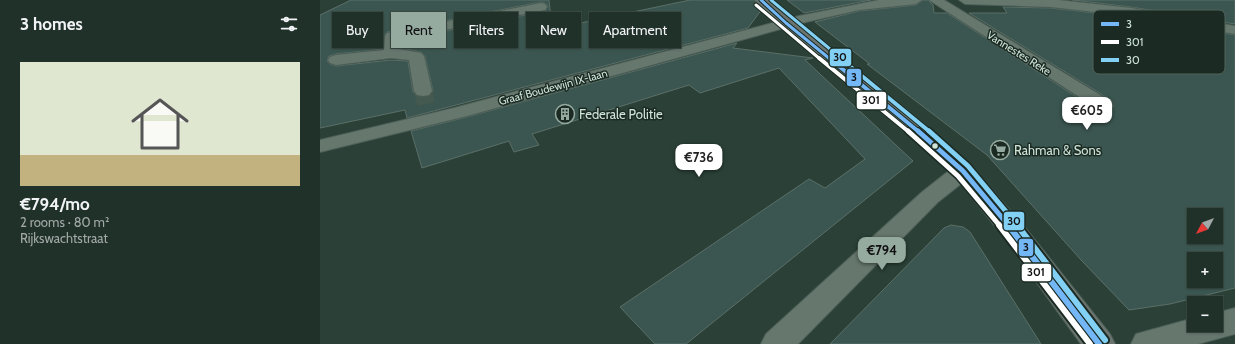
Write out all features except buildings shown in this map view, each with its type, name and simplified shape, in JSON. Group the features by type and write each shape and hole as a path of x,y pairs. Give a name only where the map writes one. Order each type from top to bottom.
{"main road":[{"path":"761,0 786,23 892,108 963,171 1018,237 1099,344"}],"street":[{"name":"Graaf Boudewijn IX-laan","path":"320,146 426,105 858,6 916,0"},
{"name":"Vannestes Reke","path":"935,0 1104,105"},
{"path":"965,0 1051,1 1116,10"},
{"path":"391,52 392,36 541,7"},
{"path":"1225,28 1235,30"},
{"path":"336,60 362,58 391,52 416,56 426,105"},
{"path":"777,344 930,197 963,171"},
{"path":"1147,344 1235,321"}],"tunnel":[{"path":"423,91 426,104"}],"transit line":[{"name":"3","path":"761,0 786,23 892,108 963,171 1018,237 1099,344"},
{"name":"30","path":"771,0 791,18 897,103 968,166 1024,233 1105,340"},
{"name":"301","path":"756,5 782,28 887,113 958,176 1013,241 1090,344"}],"place":[{"name":"Federale Politie","path":"565,114"},
{"name":"Rahman & Sons","path":"1000,150"}]}
